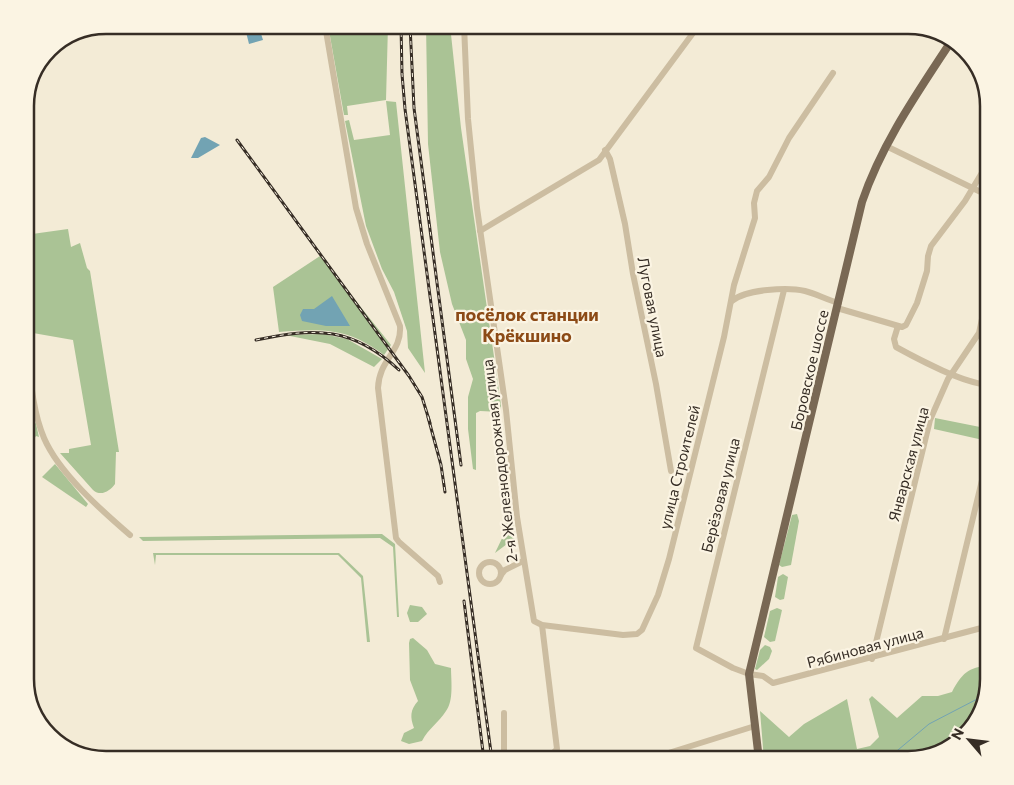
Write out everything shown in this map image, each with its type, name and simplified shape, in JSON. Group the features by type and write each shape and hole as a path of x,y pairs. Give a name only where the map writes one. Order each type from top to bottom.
{"main road":[{"name":"Боровское шоссе","path":"758,751 748,674 862,202 873,170 886,146 948,46"}],"street":[{"path":"327,34 356,208 367,244 400,326 398,342 380,371 378,388 396,536 399,542 430,569 440,582"},
{"name":"2-я Железнодорожная улица","path":"464,34 468,128 480,230 506,410 523,561 534,621 542,625"},
{"path":"480,230 595,162 692,34"},
{"name":"улица Строителей","path":"542,625 623,634 637,634 642,630 657,598 669,559 732,301 734,285 755,218 754,203 757,191 769,177 789,138 833,74"},
{"path":"886,146 980,191"},
{"name":"Луговая улица","path":"605,150 610,159 625,224 671,471"},
{"path":"732,301 746,293 784,290 804,291 838,306 900,326 908,323 917,303 928,268 928,256 931,246 965,201 980,175"},
{"name":"Берёзовая улица","path":"748,674 700,652 695,646 784,290"},
{"path":"900,326 894,339 896,347 952,374 980,384"},
{"name":"Январская улица","path":"872,659 930,420 952,374 979,333 980,328"},
{"path":"34,390 37,410 48,445 84,491 130,535"},
{"path":"944,639 980,489"},
{"path":"502,571 523,561"},
{"path":"542,625 558,749 556,751"},
{"name":"Рябиновая улица","path":"748,674 760,675 773,684 980,629"},
{"path":"504,713 504,751"},
{"path":"675,751 754,726"}],"green space":[{"path":"330,34 388,34 386,100 347,106 348,115 344,115"},
{"path":"426,34 451,34 461,128 501,405 501,412 480,411 476,413 476,470 473,469 468,429 468,397 473,379 466,359 466,340 452,304 440,252 428,144"},
{"path":"386,101 396,102 425,373 408,348 407,331 394,292 382,269 366,226 345,121 349,120 354,140 390,135"},
{"path":"68,229 71,247 80,243 87,268 90,271 119,452 116,452 115,484 111,489 102,493 93,490 60,453 69,453 69,449 91,445 73,340 34,333 34,234"},
{"path":"320,256 391,345 384,355 358,339 333,332 308,330 279,332 273,287"},
{"path":"323,334 347,339 382,359 374,367 330,344 285,335"},
{"path":"935,418 980,427 980,439 934,429"},
{"path":"34,420 39,437 36,436 34,439"},
{"path":"55,464 88,504 86,507 42,477"},
{"path":"512,510 515,538 495,553 506,530 504,517"},
{"path":"797,514 799,521 791,565 782,567 779,565 792,515"},
{"path":"382,534 395,544 399,617 397,617 393,547 380,538 143,541 139,537"},
{"path":"153,553 339,553 363,576 370,642 367,642 361,578 338,555 156,555 155,565"},
{"path":"783,574 788,577 784,599 780,600 775,597 778,577"},
{"path":"410,605 422,607 427,614 418,622 410,622 407,613"},
{"path":"777,608 782,610 775,641 770,642 764,637 770,611"},
{"path":"413,638 427,650 435,664 451,668 452,690 449,707 443,715 422,741 409,744 401,741 404,733 414,728 412,720 413,707 418,701 410,680 409,643 410,639"},
{"path":"765,645 770,647 772,651 769,659 757,670 755,669 760,650"},
{"path":"980,667 979,693 971,715 944,715 944,741 940,744 922,750 909,751 763,751 760,711 789,737 804,724 847,699 857,749 870,746 879,737 869,699 872,696 897,718 922,696 938,696 952,692 959,680 966,672"}],"water":[{"path":"246,34 261,34 263,40 249,44"},
{"path":"205,137 220,145 198,158 191,158 201,138"},
{"path":"332,296 350,326 326,326 302,321 300,315 303,309 314,309"}],"waterway":[{"path":"897,751 929,724 977,699"}],"railway":[{"path":"401,34 405,109 491,751"},
{"path":"410,34 414,108 461,465"},
{"path":"237,140 409,376 422,397 430,423"},
{"path":"256,340 297,333 333,334 366,345 399,370"},
{"path":"428,417 441,465 445,492"},
{"path":"464,601 483,751"}],"district":[{"name":"посёлок станции Крёкшино","path":"527,324"}]}
